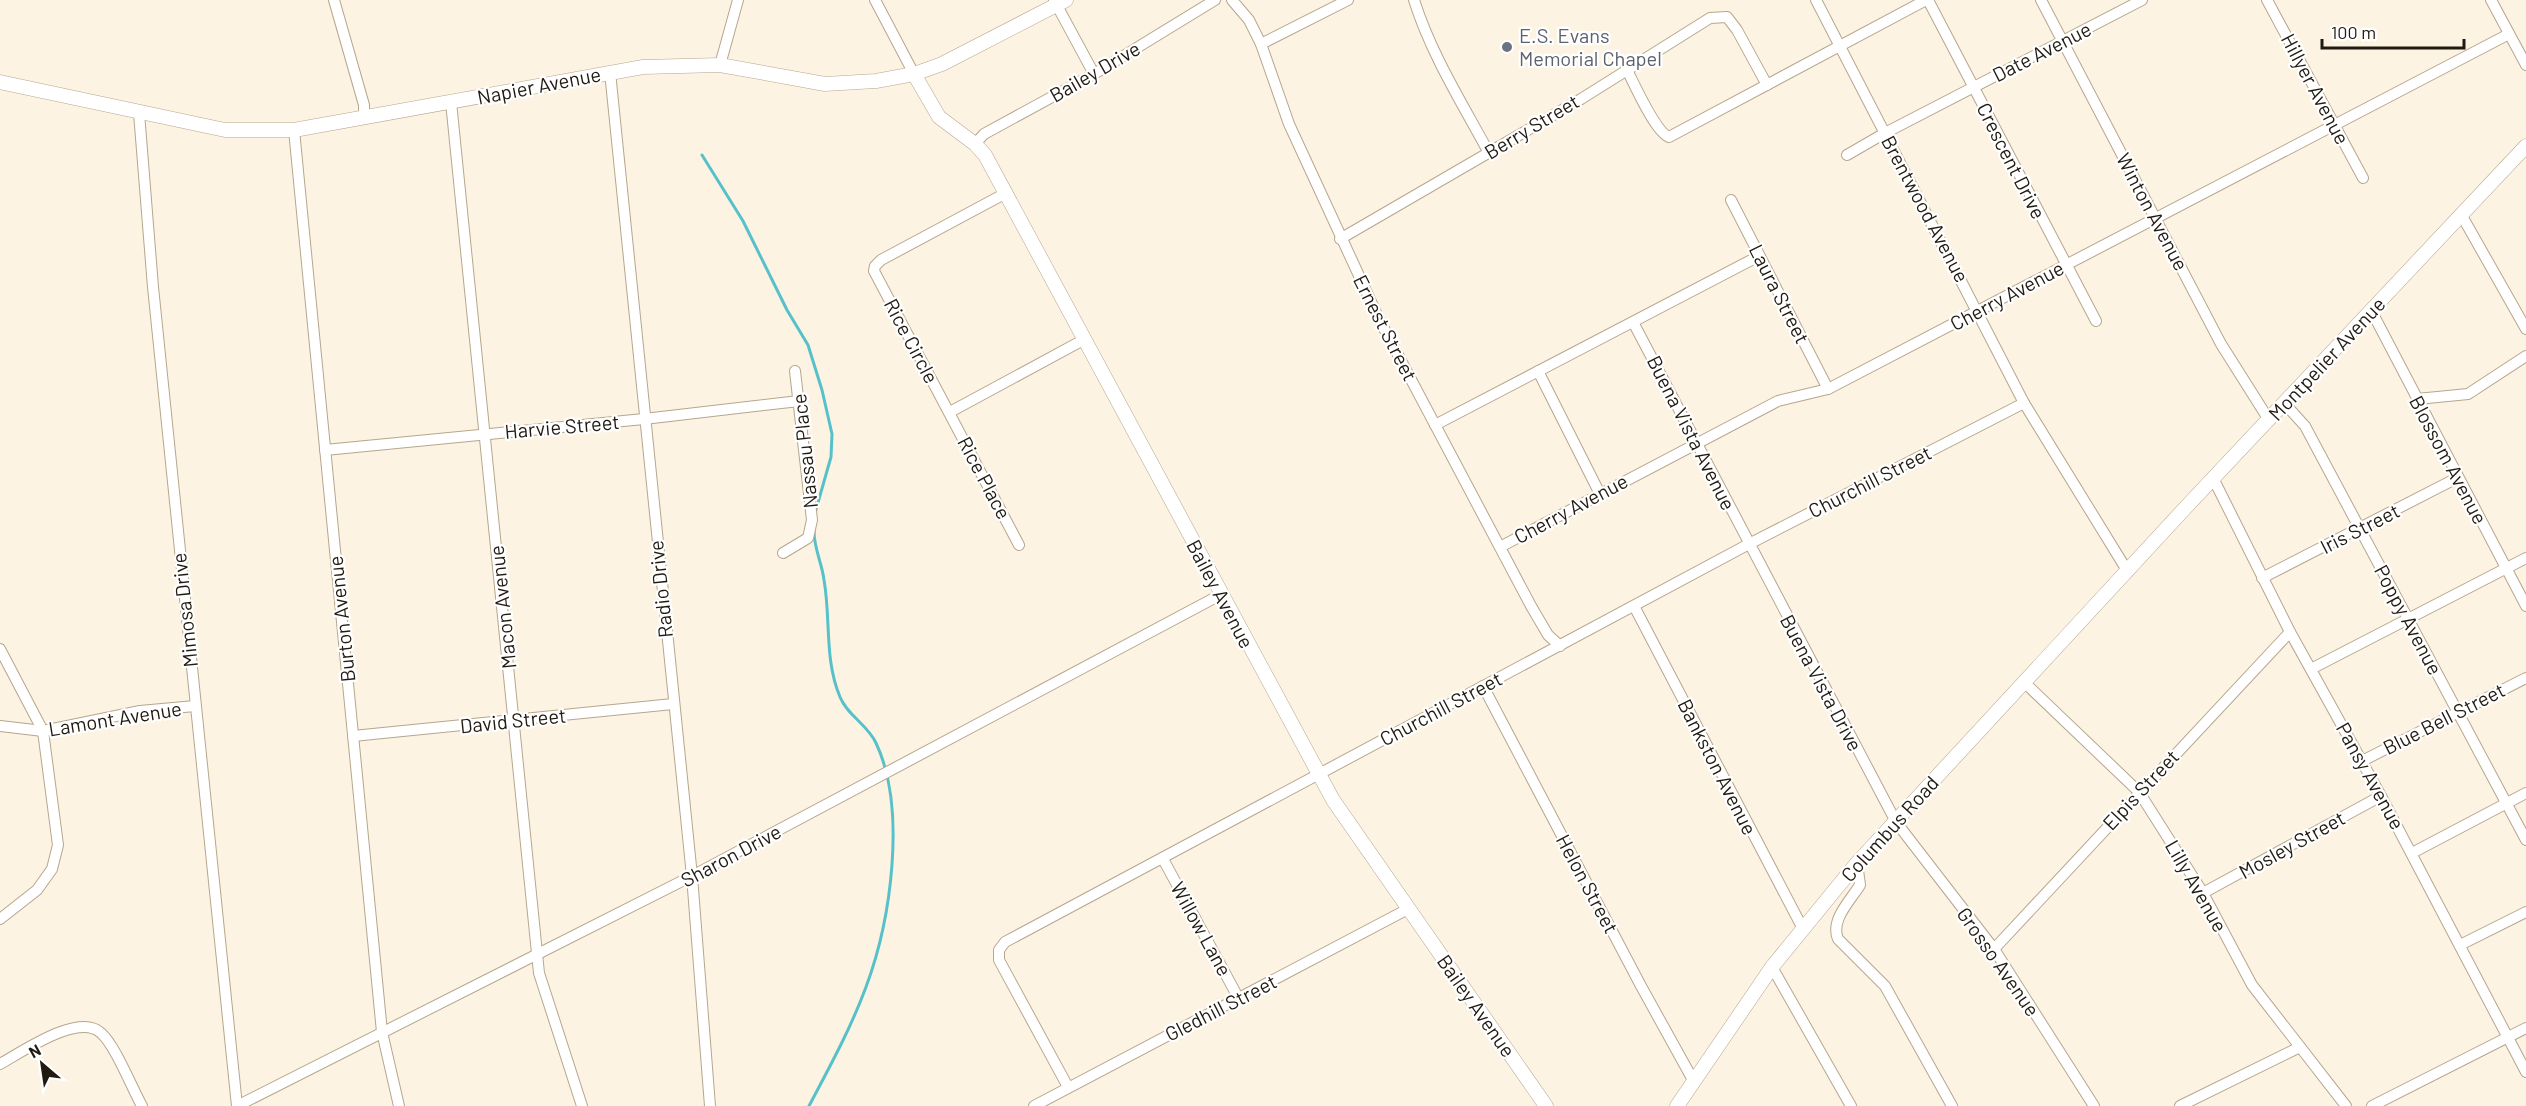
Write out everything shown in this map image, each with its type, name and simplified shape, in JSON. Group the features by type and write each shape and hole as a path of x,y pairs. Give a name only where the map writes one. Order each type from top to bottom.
{"street":[{"path":"334,0 364,105 364,119"},
{"path":"720,64 738,0"},
{"path":"875,0 914,74"},
{"name":"Bailey Drive","path":"975,144 984,134 1094,74 1215,0"},
{"name":"Ernest Street","path":"1232,0 1249,20 1261,44 1278,99 1340,239 1500,547 1548,635 1560,646"},
{"path":"1261,44 1348,0"},
{"path":"1414,0 1422,25 1443,68 1489,153"},
{"name":"Brentwood Avenue","path":"1816,0 2024,403 2128,572"},
{"path":"1626,68 1657,125 1664,135 1669,136 1927,0"},
{"name":"Crescent Drive","path":"1927,0 2096,321"},
{"name":"Winton Avenue","path":"2042,0 2221,344 2270,420"},
{"name":"Date Avenue","path":"1847,155 1885,133 2142,0"},
{"name":"Hillyer Avenue","path":"2267,0 2363,178"},
{"path":"2492,0 2526,65"},
{"path":"1058,2 1094,74"},
{"name":"Napier Avenue","path":"0,82 225,130 294,130 643,67 720,64 825,84 876,81 914,74 966,52 1058,2"},
{"name":"Berry Street","path":"1340,239 1581,99 1626,68 1710,18 1727,17 1737,30 1767,85"},
{"name":"Cherry Avenue","path":"1500,547 1778,401 1828,389 2509,34"},
{"name":"Radio Drive","path":"610,72 692,876 710,1106"},
{"name":"Bailey Avenue","path":"914,74 939,117 975,144 985,155 1220,595 1333,800 1546,1106"},
{"name":"Macon Avenue","path":"451,102 539,973 582,1106"},
{"name":"Mimosa Drive","path":"139,113 195,706 237,1106"},
{"name":"Burton Avenue","path":"294,130 382,1032 399,1106"},
{"name":"Montpelier Avenue","path":"2128,572 2526,146"},
{"name":"Rice Circle","path":"950,412 881,285 874,266 1006,193"},
{"name":"Laura Street","path":"1731,200 1828,389"},
{"path":"2462,216 2526,329"},
{"path":"1435,425 1760,256"},
{"name":"Blossom Avenue","path":"2372,312 2526,606"},
{"name":"Buena Vista Avenue","path":"1633,322 1749,544"},
{"path":"950,412 1085,339"},
{"path":"2417,399 2468,394 2526,356"},
{"name":"Nassau Place","path":"783,553 808,538 812,520 795,371"},
{"path":"1538,371 1600,494"},
{"name":"Harvie Street","path":"325,450 644,419 799,401"},
{"name":"Churchill Street","path":"1068,1087 999,960 999,950 1005,942 1749,544 2024,403"},
{"name":"Poppy Avenue","path":"2285,404 2305,426 2526,840"},
{"name":"Rice Place","path":"950,412 1019,545"},
{"name":"Iris Street","path":"2262,578 2457,478"},
{"name":"Pansy Avenue","path":"2214,480 2290,632 2412,853 2526,1072"},
{"name":"Buena Vista Drive","path":"1749,544 1896,822"},
{"path":"2311,669 2408,621 2526,558"},
{"name":"Columbus Road","path":"1677,1106 1772,966 1802,927 1857,864 2128,572"},
{"name":"Sharon Drive","path":"237,1106 692,876 1220,595"},
{"name":"Bankston Avenue","path":"1634,606 1802,927"},
{"name":"Elpis Street","path":"1994,949 2290,632"},
{"path":"0,650 14,671 43,731 58,845 52,869 42,883 0,919"},
{"name":"Blue Bell Street","path":"2362,761 2526,678"},
{"name":"Lilly Avenue","path":"2025,683 2139,792 2203,893 2252,985 2346,1106"},
{"name":"Helon Street","path":"1483,686 1693,1080"},
{"name":"David Street","path":"353,736 673,704"},
{"name":"Lamont Avenue","path":"0,726 43,731 140,711 195,706"},
{"path":"2412,853 2526,793"},
{"name":"Mosley Street","path":"2203,893 2381,796"},
{"name":"Grosso Avenue","path":"1896,822 1994,949 2094,1106"},
{"name":"Willow Lane","path":"1163,859 1239,999"},
{"path":"1857,864 1860,885 1835,923 1835,932 1838,939 1885,986 1952,1106"},
{"name":"Gledhill Street","path":"1034,1106 1408,909"},
{"path":"2460,945 2526,912"},
{"path":"1772,966 1851,1106"},
{"path":"0,1064 65,1029 81,1026 96,1029 111,1046 142,1106"},
{"path":"2373,1106 2526,1028"},
{"path":"2180,1106 2300,1047"}],"waterway":[{"path":"702,155 743,221 787,310 808,345 822,390 832,434 831,457 815,513"},
{"path":"809,1106 854,1018 875,960 888,898 893,832 891,800 885,770 876,743 843,703 835,683 830,654 826,595 814,531"}],"place":[{"name":"E.S. Evans Memorial Chapel","path":"1507,47"}]}
